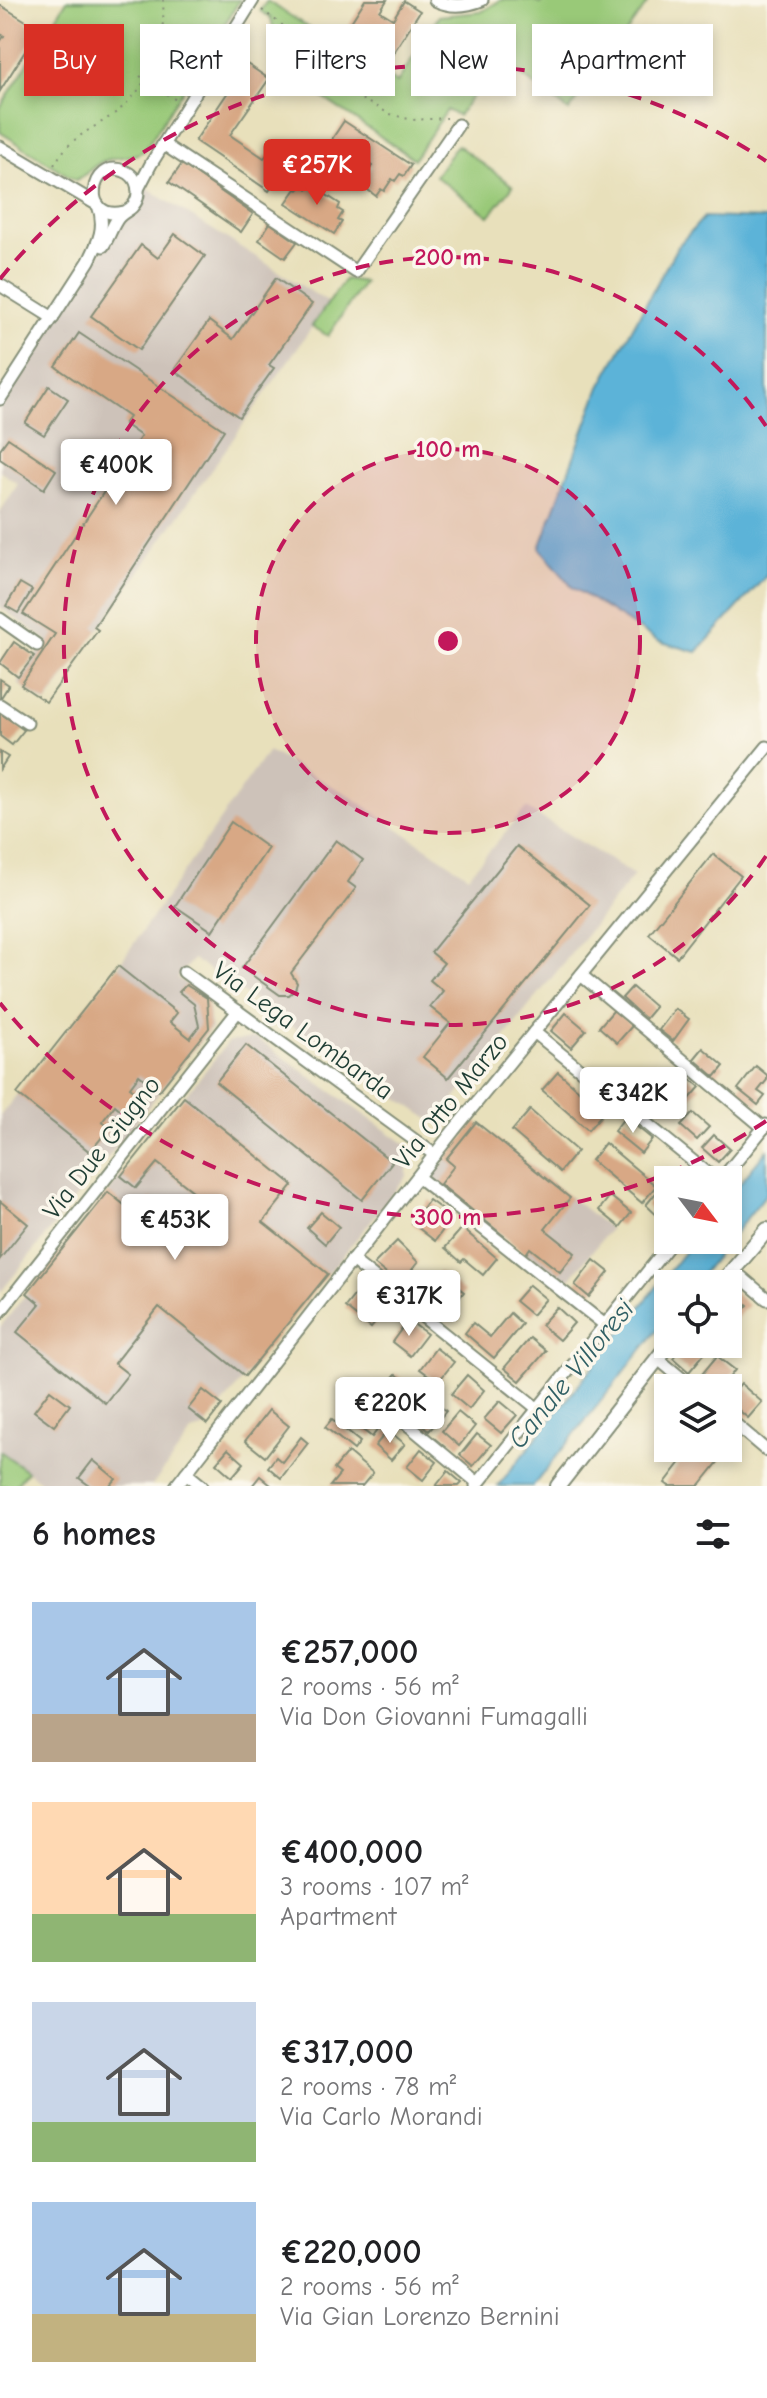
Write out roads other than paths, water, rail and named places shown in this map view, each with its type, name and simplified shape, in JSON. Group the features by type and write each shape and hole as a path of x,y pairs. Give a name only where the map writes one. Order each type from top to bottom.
{"street":[{"path":"89,261 102,247 116,221 135,203 138,189 160,149 253,0"},
{"path":"435,0 447,5 465,6 482,0"},
{"path":"160,149 356,272 458,125"},
{"path":"0,147 110,214 124,212"},
{"path":"60,184 76,186 111,170 140,165 160,149"},
{"path":"118,169 132,175 138,189"},
{"path":"0,399 89,261 102,232 93,191 98,178"},
{"path":"0,285 53,318"},
{"path":"0,619 37,645"},
{"path":"0,705 27,723"},
{"name":"Via Otto Marzo","path":"176,1486 435,1155 767,747"},
{"name":"Via Lega Lombarda","path":"184,972 435,1155"},
{"path":"581,975 765,1126 731,1166"},
{"name":"Via Due Giugno","path":"0,1312 238,1011"},
{"path":"534,1032 702,1166"},
{"path":"418,1177 605,1325"},
{"path":"733,1270 767,1230"},
{"path":"371,1394 477,1484 662,1254"},
{"path":"352,1260 538,1409"},
{"path":"742,1278 767,1299"},
{"path":"558,1486 657,1358 676,1374"},
{"path":"742,1430 767,1451"},
{"path":"186,1473 202,1486"}],"water":[{"path":"704,217 767,219 767,575 697,652 658,641 572,587 540,548 600,387 677,247"},
{"name":"Canale Villoresi","path":"767,1150 767,1193 742,1224 742,1181"},
{"name":"Canale Villoresi","path":"683,1254 718,1254 705,1270 670,1270"},
{"name":"Canale Villoresi","path":"654,1290 654,1335 533,1486 498,1486"}]}
